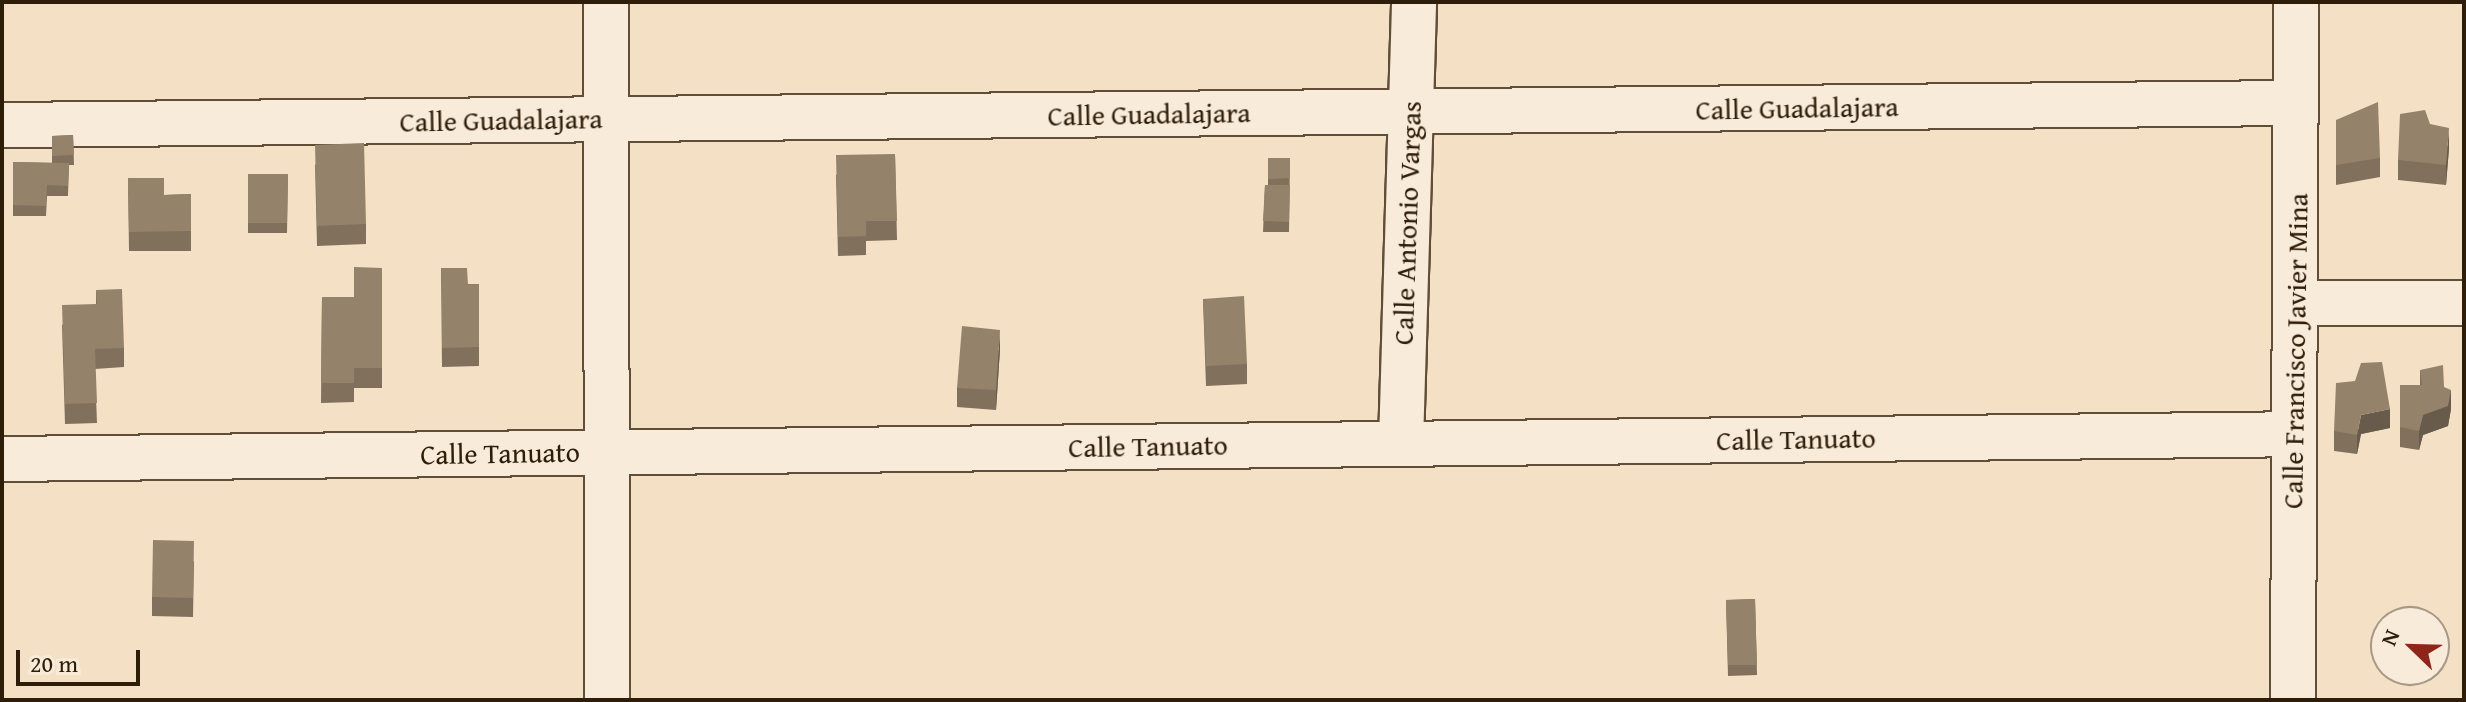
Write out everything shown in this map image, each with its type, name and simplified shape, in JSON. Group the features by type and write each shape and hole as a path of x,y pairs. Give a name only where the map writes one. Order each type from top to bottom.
{"street":[{"path":"606,2 610,119 607,700"},
{"name":"Calle Antonio Vargas","path":"1401,443 1414,2"},
{"name":"Calle Francisco Javier Mina","path":"2293,700 2294,434 2299,303 2296,2"},
{"name":"Calle Guadalajara","path":"2,125 2296,103"},
{"path":"2299,303 2464,303"},
{"name":"Calle Tanuato","path":"2,459 2294,434"}],"building":[{"path":"2378,102 2380,158 2336,165 2336,120"},
{"path":"2425,110 2430,124 2449,128 2446,165 2398,160 2400,114"},
{"path":"73,135 74,155 52,156 52,136"},
{"path":"364,143 366,224 317,226 315,145"},
{"path":"895,154 897,221 866,221 866,236 838,237 836,155"},
{"path":"1268,158 1290,158 1290,178 1268,179"},
{"path":"13,162 69,163 68,186 47,185 46,206 13,205"},
{"path":"248,174 288,174 287,223 248,223"},
{"path":"128,178 164,178 164,195 191,194 191,231 129,232"},
{"path":"1265,185 1290,185 1289,222 1263,221"},
{"path":"2,186 4,246 2,246"},
{"path":"354,267 382,268 382,368 354,368 354,383 321,383 322,297 354,297"},
{"path":"441,268 467,268 468,285 442,286"},
{"path":"479,284 479,347 442,348 442,285"},
{"path":"122,289 124,348 95,349 97,403 65,404 62,305 97,304 96,290"},
{"path":"1244,296 1247,364 1206,366 1203,299"},
{"path":"962,326 1000,330 996,390 957,388"},
{"path":"2382,362 2390,409 2361,415 2357,435 2334,431 2336,383 2355,381 2361,363"},
{"path":"2443,365 2444,387 2451,390 2448,406 2423,415 2419,431 2400,427 2400,385 2422,385 2420,370"},
{"path":"153,540 194,541 193,598 152,597"},
{"path":"1755,599 1757,665 1728,665 1726,600"}]}
